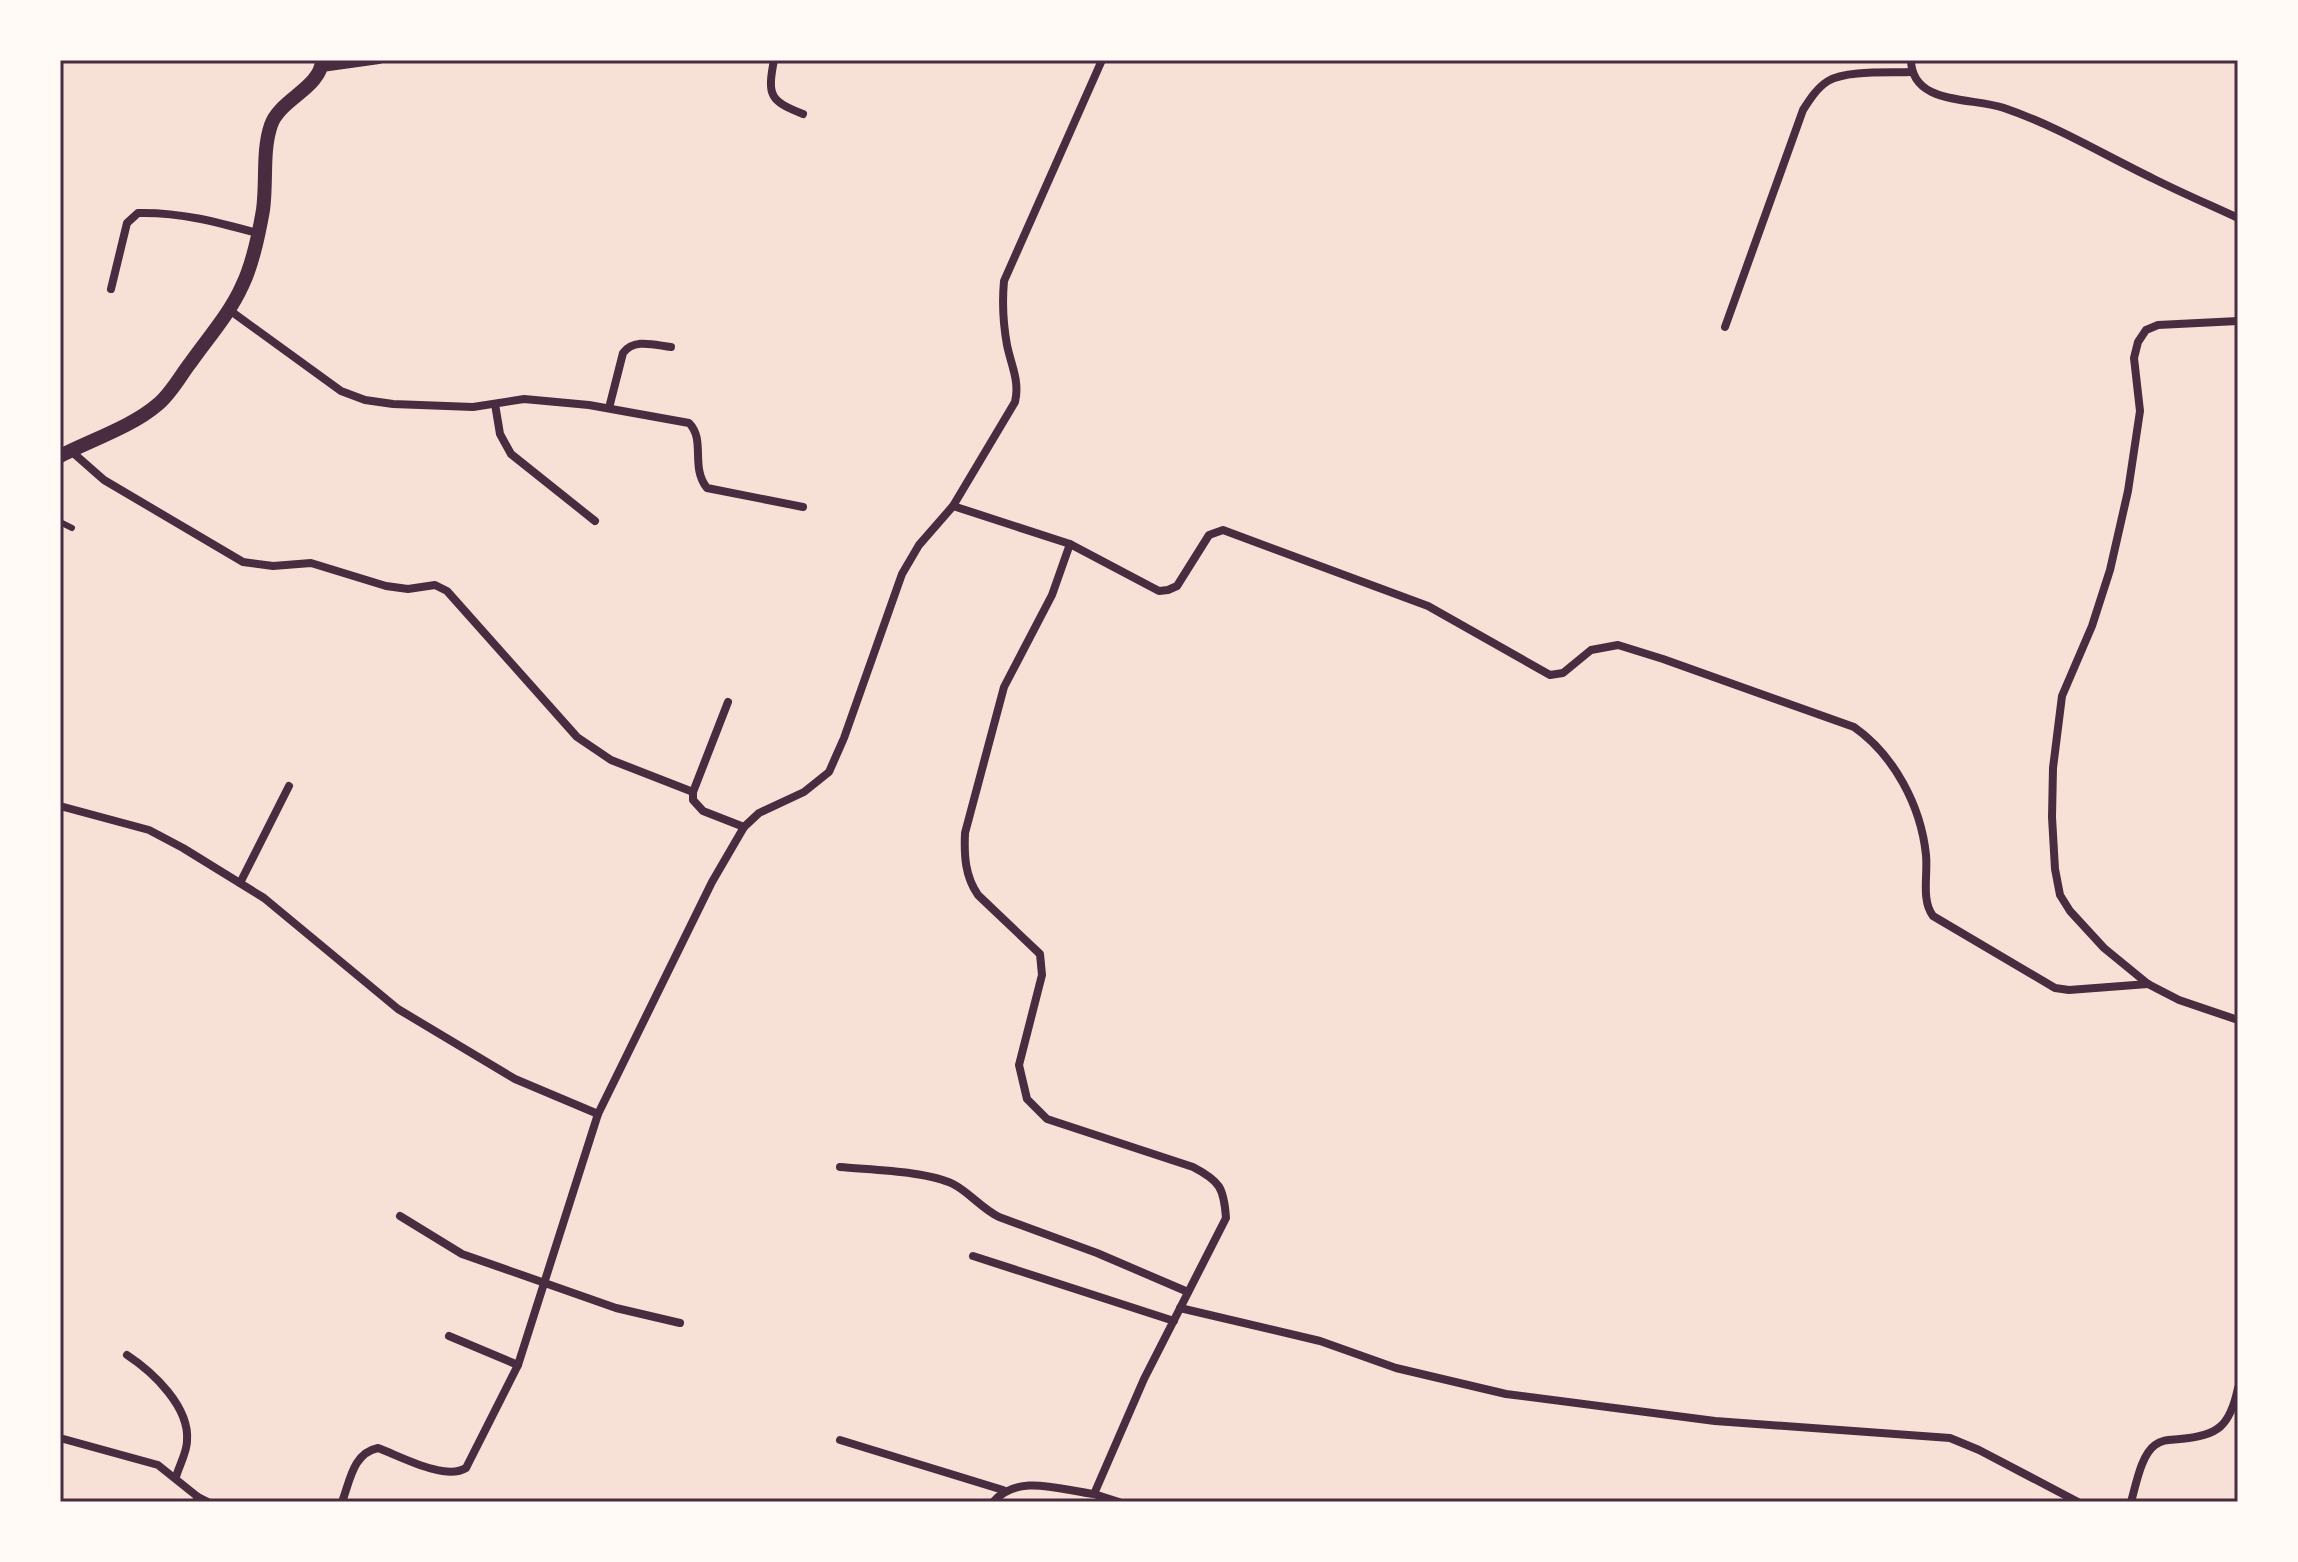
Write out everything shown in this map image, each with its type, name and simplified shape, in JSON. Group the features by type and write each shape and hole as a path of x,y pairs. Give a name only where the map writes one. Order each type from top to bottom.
{"street":[{"path":"379,60 322,64 272,119 268,132 263,211 242,287 157,406 66,454 104,480 243,562 273,566 311,563 386,586 408,589 435,585 447,591 577,737 611,760 693,792"},
{"path":"774,60 771,91 778,104 803,114"},
{"path":"342,1502 356,1464 369,1450 378,1448 445,1473 460,1472 466,1468 518,1365 598,1114 712,882 744,827 759,813 804,792 829,772 902,574 919,545 953,506 1015,402 1018,387 1001,309 1004,281 1102,60"},
{"path":"1911,60 1911,72 1922,88 1963,101 1999,106 2044,122 2238,218"},
{"path":"1725,327 1803,110 1817,90 1831,79 1846,75 1911,72"},
{"path":"111,289 127,223 138,213 166,212 199,217 257,233"},
{"path":"228,309 341,391 365,400 473,407 524,399 609,408 689,423 697,437 698,471 707,488 803,507"},
{"path":"2238,321 2158,325 2146,330 2138,342 2134,358 2140,411 2128,491 2110,570 2092,626 2062,696 2057,727 2052,817 2055,869 2060,895 2070,911 2104,948 2148,984 2179,1000 2238,1020"},
{"path":"609,408 626,347 634,343 671,347"},
{"path":"495,404 500,434 511,454 595,521"},
{"path":"953,506 1070,544 1159,591 1177,586 1209,535 1223,530 1428,606 1550,675 1563,673 1591,650 1618,645 1854,727 1890,763 1912,800 1921,825 1926,855 1928,909 1933,916 2055,988 2069,990 2148,984"},
{"path":"1070,544 1052,595 1004,687 965,833 964,857 970,884 1040,954 1042,975 1019,1065 1027,1099 1047,1119 1193,1167 1212,1177 1224,1194 1226,1218 1144,1379 1094,1494"},
{"path":"728,702 693,792 696,805 703,811 744,827"},
{"path":"240,883 289,786"},
{"path":"60,806 149,830 264,898 398,1009 515,1079 598,1114"},
{"path":"840,1167 923,1176 952,1183 985,1210 999,1217 1097,1253 1188,1292"},
{"path":"400,1216 462,1254 616,1308 680,1323"},
{"path":"973,1256 1174,1321"},
{"path":"1180,1308 1320,1341 1396,1368 1506,1394 1715,1421 1950,1438 2078,1502"},
{"path":"449,1336 518,1365"},
{"path":"127,1355 149,1369 182,1415 188,1440 176,1477"},
{"path":"2131,1502 2147,1454 2154,1445 2165,1440 2213,1434 2224,1425 2238,1388"},
{"path":"60,1438 158,1465 176,1477 197,1499 208,1502"},
{"path":"840,1440 1003,1490"},
{"path":"993,1502 1003,1490 1018,1485 1034,1485 1094,1494 1119,1502"}],"lane":[{"path":"60,522 72,528"}]}
